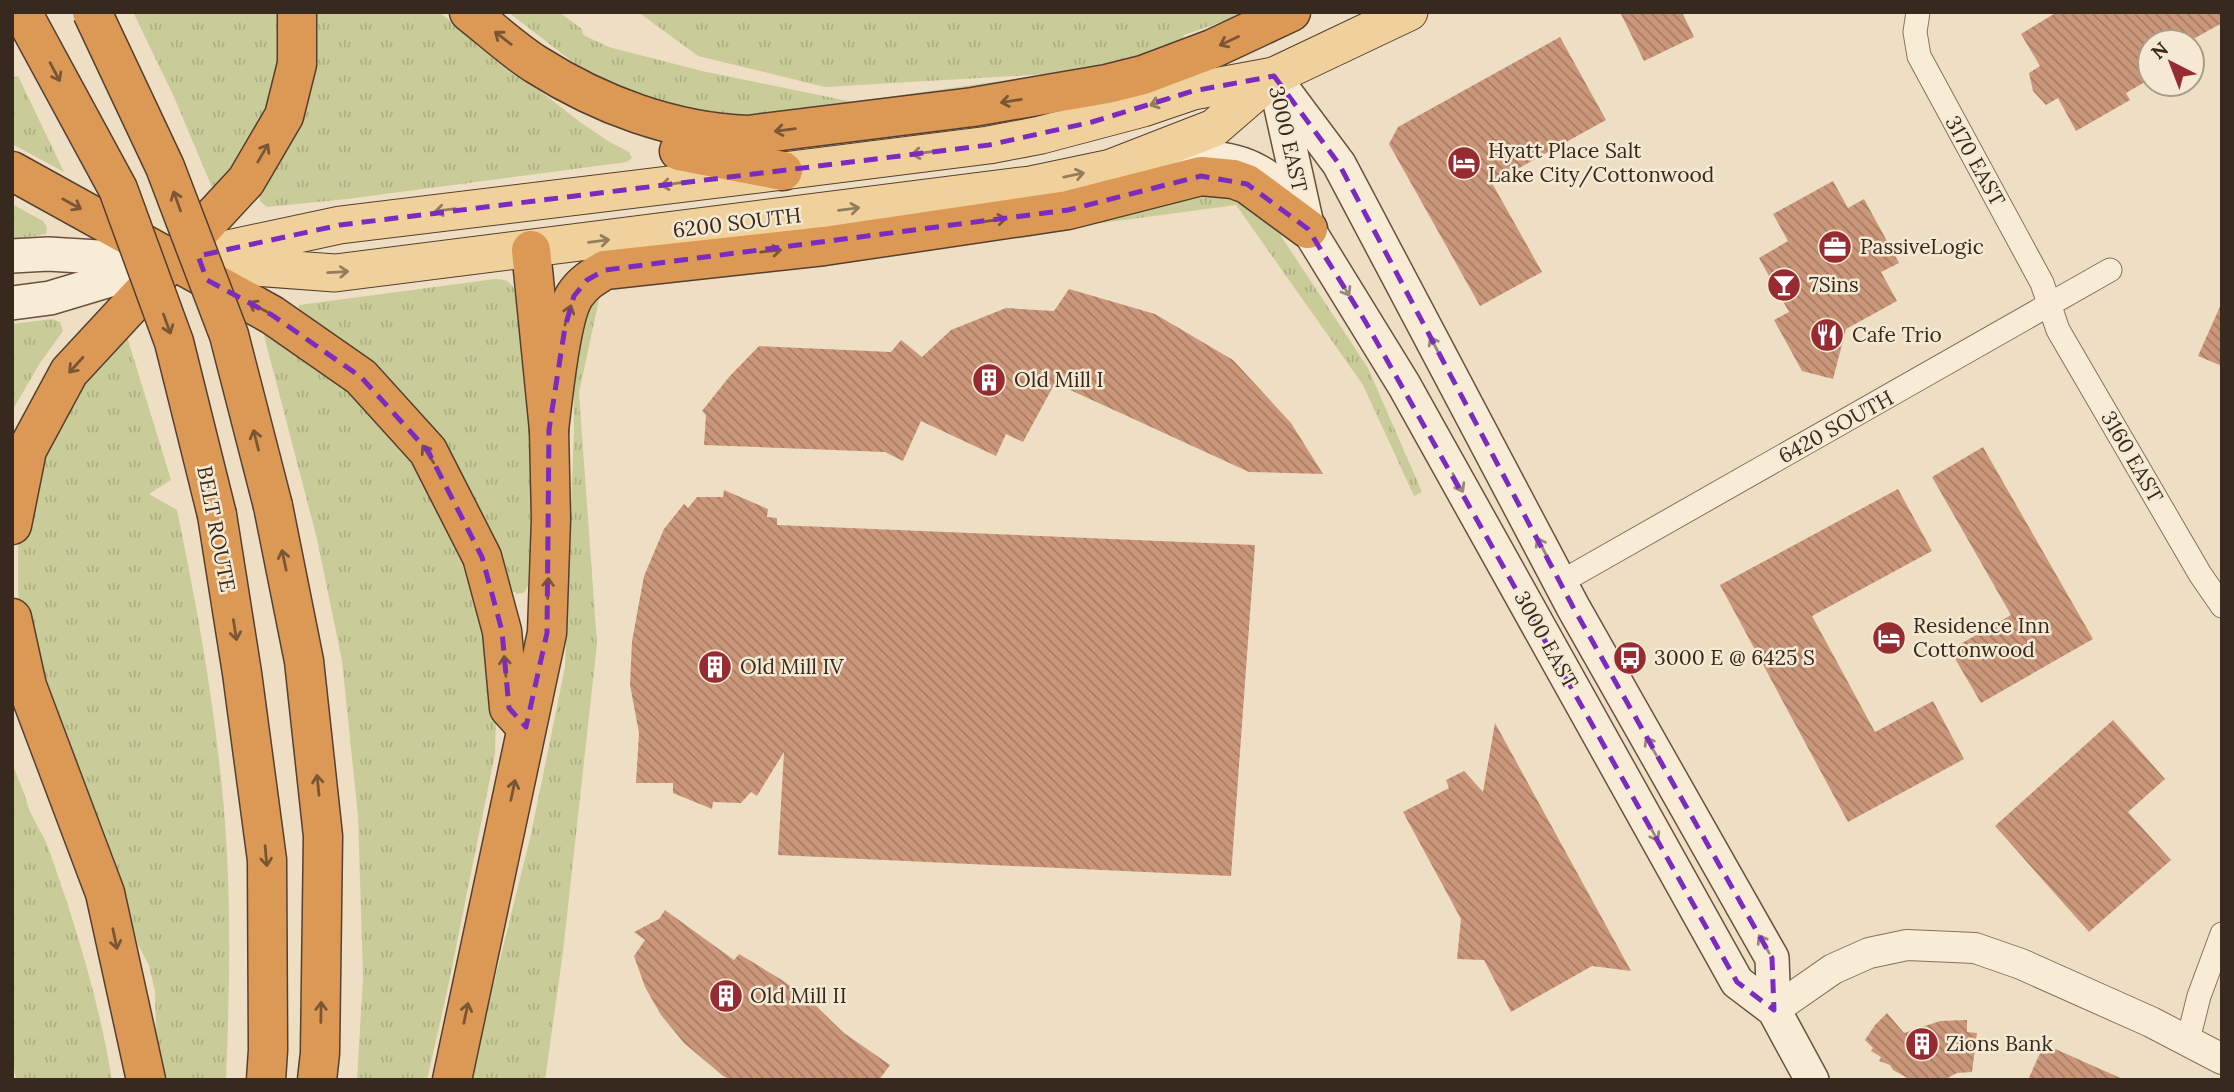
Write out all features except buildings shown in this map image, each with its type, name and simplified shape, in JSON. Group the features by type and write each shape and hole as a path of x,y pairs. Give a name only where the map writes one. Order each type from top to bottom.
{"highway":[{"name":"BELT ROUTE","path":"22,12 118,189 174,342 217,515 267,860 268,1050 265,1080"},
{"path":"92,12 165,167 229,335 273,506 304,661 324,836 320,1053 317,1080"},
{"path":"12,525 27,450 69,372 246,181 284,117 297,64 297,12"},
{"path":"469,12 537,65 619,107 655,120 717,134 748,135 973,107 1107,84 1143,75 1201,54 1291,12"},
{"path":"537,65 559,91 596,118 649,144 783,171"},
{"path":"12,171 272,315 361,377 428,451 482,556 502,631 509,708 526,727"},
{"path":"549,430 565,327 574,296 587,280 605,270 824,246 1068,210 1201,176 1218,176 1247,184 1308,229"},
{"path":"452,1080 547,632 551,519 549,430 531,250"},
{"path":"12,618 27,686 104,893 146,1080"},
{"path":"12,704 104,893"}],"main road":[{"name":"6200 SOUTH","path":"12,303 50,298 173,261 340,225 989,145 1041,135 1143,108 1193,91 1273,76 1409,12"},
{"name":"6200 SOUTH","path":"12,256 48,254 335,273 989,191 1111,168 1214,128 1273,76"},
{"name":"3000 EAST","path":"1273,76 1308,229 1404,385 1737,982 1774,1010 1812,1080"},
{"name":"3000 EAST","path":"1273,76 1339,164 1592,641 1772,958 1774,1010"},
{"path":"1111,168 1195,158 1238,161 1255,168 1270,179 1308,229"}],"street":[{"name":"3170 EAST","path":"1918,12 1915,32 1919,56 2042,283 2050,305"},
{"name":"6420 SOUTH","path":"1561,582 2110,270"},
{"name":"3160 EAST","path":"2050,305 2058,330 2213,596 2222,606"},
{"path":"2188,1040 2199,996 2222,934"},
{"path":"1774,1010 1833,969 1869,953 1907,945 1975,948 2021,964 2188,1040 2222,1059"}],"highlighted area":[{"path":"1274,76 1339,164 1573,607 1772,958 1774,1010 1737,982 1365,321 1308,229 1247,184 1201,176 1068,210 605,270 587,280 574,296 565,327 549,430 547,633 526,727 509,708 502,631 482,557 428,451 361,377 272,315 207,280 198,256 340,225 989,145 1092,122 1193,91"}],"green space":[{"path":"284,12 272,106 216,197 174,97 134,14"},
{"path":"314,12 439,12 580,122 629,152 632,158 627,162 267,207 260,201 259,194"},
{"path":"508,12 559,12 582,29 583,35 609,47 702,71 853,102 1050,74 825,87 698,56 638,12 1250,12 1184,35 1182,40 1153,60 757,122 698,118 595,79"},
{"path":"18,76 64,172 12,144 12,77"},
{"path":"1213,187 1262,207 1368,368 1422,492 1414,496 1363,385 1236,205 601,290 579,393 597,644 563,952 545,1080 470,1080 531,834 565,667 574,430 573,343 596,289"},
{"path":"12,204 43,221 47,227 46,234 12,240"},
{"path":"495,279 509,282 517,295 530,442 528,586 524,593 517,594 511,590 489,533 298,311 299,305"},
{"path":"52,319 60,322 63,331 40,363 12,411 12,324"},
{"path":"262,328 333,377 397,437 436,494 481,604 496,709 495,754 427,1080 357,1080 363,977 358,816 342,661 317,539"},
{"path":"125,330 171,480 149,494 177,510 214,718 225,824 229,897 226,1080 162,1080 156,1034 155,991 149,965 138,945 103,830 71,756 23,629 18,594 18,549 23,510 64,405"},
{"path":"12,764 31,814 48,847 77,933 93,991 112,1080 16,1080 12,1055"}],"place":[{"name":"Hyatt Place Salt Lake City/Cottonwood","path":"1464,163"},
{"name":"PassiveLogic","path":"1835,247"},
{"name":"7Sins","path":"1784,285"},
{"name":"Cafe Trio","path":"1827,335"},
{"name":"Old Mill I","path":"989,380"},
{"name":"Residence Inn Cottonwood","path":"1889,638"},
{"name":"3000 E @ 6425 S","path":"1630,658"},
{"name":"Old Mill IV","path":"715,667"},
{"name":"Old Mill II","path":"726,996"},
{"name":"Zions Bank","path":"1922,1044"}]}
